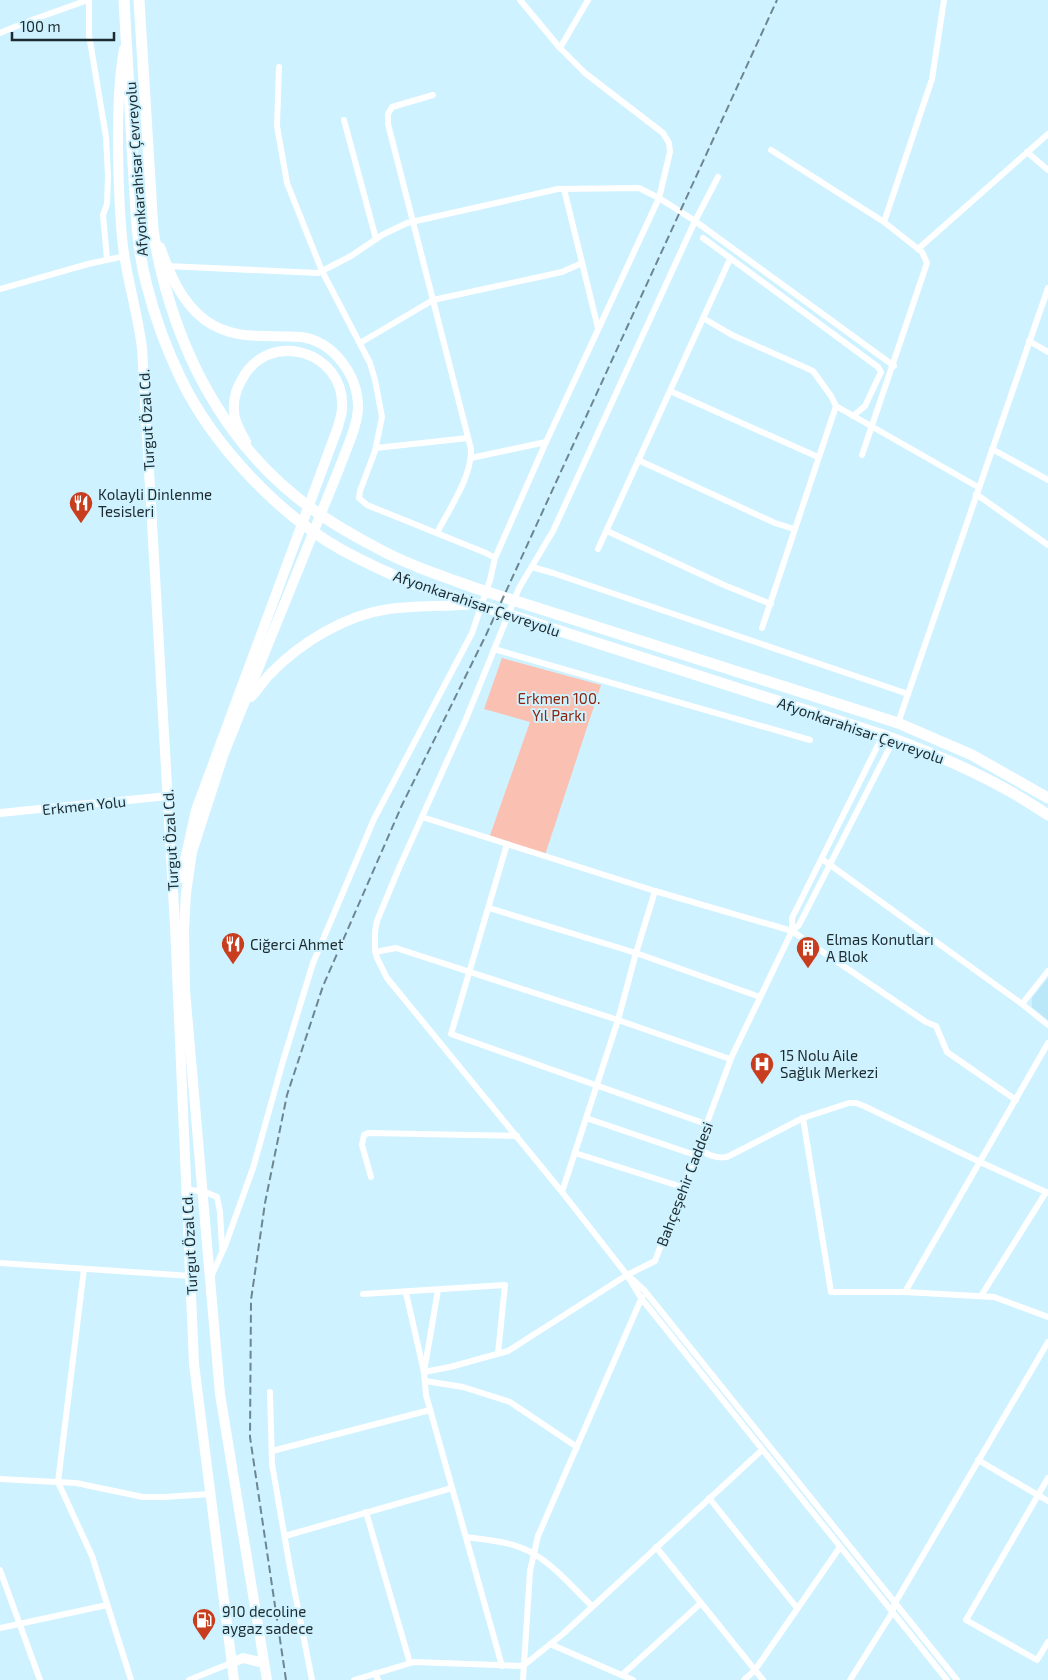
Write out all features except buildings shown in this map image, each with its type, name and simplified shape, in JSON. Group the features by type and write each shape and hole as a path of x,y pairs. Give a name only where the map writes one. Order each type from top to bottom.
{"highway":[{"name":"Turgut Özal Cd.","path":"124,0 126,38"},
{"name":"Afyonkarahisar Çevreyolu","path":"139,0 153,230 161,275 170,306 201,379 220,413 250,452 283,485 314,511 379,549 418,567 475,588 898,722 972,755 1048,798"},
{"name":"Afyonkarahisar Çevreyolu","path":"126,38 137,230 146,285 157,318 181,379 200,414 227,449 276,501 308,528 341,549 414,584 888,737 931,753 974,772 1015,794 1048,815"}],"main road":[{"name":"Turgut Özal Cd.","path":"126,38 120,70 118,130 119,199 125,256 139,322 142,348 168,796 179,928 186,990 220,1394 267,1680"},
{"path":"153,230 177,288 190,306 206,320 226,331 242,336 301,337 321,342 338,356 349,372 356,392 358,408 352,434 224,753 192,852 179,928"},
{"path":"179,928 184,862 196,810 338,427 342,410 341,391 334,376 323,362 309,354 281,351 268,355 256,362 245,372 235,392 235,417 250,452"},
{"path":"243,705 269,674 290,655 323,634 354,619 392,609 428,605 472,604"},
{"name":"Turgut Özal Cd.","path":"179,928 194,1364 234,1680"},
{"path":"231,1663 243,1658 264,1663"}],"street":[{"path":"0,33 89,0 89,36 106,137 107,204 103,215 106,260"},
{"path":"210,1278 222,1252 253,1168 313,963 374,819 472,633 490,580 495,558 546,442 659,198 670,152 667,138 654,125 601,87 560,48 520,0"},
{"path":"560,48 588,0"},
{"path":"884,222 932,79 944,0"},
{"path":"279,67 277,126 287,183 322,271 370,363 382,417 376,448 360,491 361,501 495,558"},
{"path":"433,95 392,107 388,114 388,124 468,438 471,458 465,478 437,534"},
{"path":"344,120 376,239"},
{"path":"918,249 1048,134"},
{"path":"771,150 884,222 922,252 927,263 926,272 862,455"},
{"path":"1028,152 1048,170"},
{"path":"718,177 695,221 553,531 519,588 466,719 377,921 374,942 375,952 387,978 562,1192 627,1275 641,1298 947,1680"},
{"path":"167,266 318,273 407,223 564,189 639,188 659,198 695,221 894,366"},
{"path":"564,189 598,329"},
{"path":"703,238 878,366 881,372 865,406 853,416"},
{"path":"0,289 16,283 125,256"},
{"path":"598,549 730,259"},
{"path":"360,343 433,300 562,272 582,263"},
{"path":"898,722 1048,288"},
{"path":"703,318 732,334 813,371 836,406 978,486"},
{"path":"1029,343 1048,352"},
{"path":"670,391 818,457"},
{"path":"762,628 836,406"},
{"path":"376,448 468,438"},
{"path":"471,458 546,442"},
{"path":"992,449 1048,480"},
{"path":"638,460 775,523 794,529"},
{"path":"976,494 1048,545"},
{"path":"607,531 724,585 771,604"},
{"path":"532,567 553,572 908,694"},
{"path":"494,649 810,740"},
{"name":"Bahçeşehir Caddesi","path":"792,931 792,918 888,737"},
{"name":"Bahçeşehir Caddesi","path":"424,1372 450,1367 508,1350 627,1275 655,1261 730,1059 792,931 799,925 829,865 888,737"},
{"name":"Erkmen Yolu","path":"0,814 168,796"},
{"path":"422,817 655,891 792,931 926,1022 936,1026 948,1052 1016,1100"},
{"path":"507,844 451,1034 706,1124"},
{"path":"822,859 1022,1004 1048,1025"},
{"path":"562,1192 618,1020 655,891"},
{"path":"489,908 636,953 760,998"},
{"path":"375,952 396,948 618,1020 730,1059"},
{"path":"1022,1004 1048,971"},
{"path":"906,1292 1048,1043"},
{"path":"586,1118 720,1158 803,1118 849,1104 856,1103 864,1106 1047,1193 981,1296"},
{"path":"803,1118 831,1292 906,1292 994,1297 1048,1317"},
{"path":"371,1177 362,1145 364,1135 368,1133 517,1136"},
{"path":"575,1153 682,1187"},
{"path":"187,1190 203,1191 217,1197 220,1212 222,1252"},
{"path":"0,1263 191,1276"},
{"path":"84,1269 58,1482 92,1556 131,1680"},
{"path":"627,1275 644,1290 957,1680"},
{"path":"363,1294 505,1285 498,1354"},
{"path":"424,1372 438,1290"},
{"path":"523,1680 530,1571 538,1536 644,1290"},
{"path":"406,1292 424,1372 426,1395 502,1666"},
{"path":"850,1680 892,1613 895,1603 1048,1342"},
{"path":"425,1381 463,1387 510,1402 577,1447"},
{"path":"270,1392 272,1451 284,1536 312,1680"},
{"path":"272,1451 430,1410"},
{"path":"354,1680 410,1663 523,1666 550,1644 762,1450"},
{"path":"978,1460 1048,1501"},
{"path":"1048,1478 966,1620 1038,1660 1048,1642"},
{"path":"0,1479 76,1483 143,1496 164,1497 210,1494"},
{"path":"284,1536 452,1488"},
{"path":"709,1498 798,1608"},
{"path":"366,1512 410,1663"},
{"path":"466,1537 503,1542 534,1554 557,1571 592,1606"},
{"path":"656,1547 763,1680"},
{"path":"744,1680 755,1670 840,1547"},
{"path":"0,1570 40,1680"},
{"path":"622,1675 701,1603"},
{"path":"0,1628 107,1605"},
{"path":"550,1644 633,1680"},
{"path":"189,1680 231,1663"},
{"path":"375,1673 378,1680"}],"shaded area":[{"path":"1048,978 1048,1020 1032,1007 1032,998"}],"green space":[{"name":"Erkmen 100. Yıl Parkı","path":"502,658 601,685 545,855 489,838 530,722 484,709"}],"railway":[{"path":"286,1680 250,1437 251,1300 265,1203 287,1095 323,986 402,805 486,635 777,0"}],"place":[{"name":"Kolayli Dinlenme Tesisleri","path":"81,524"},
{"name":"Ciğerci Ahmet","path":"233,965"},
{"name":"Elmas Konutları A Blok","path":"808,969"},
{"name":"15 Nolu Aile Sağlık Merkezi","path":"762,1085"},
{"name":"910 decoline aygaz sadece","path":"204,1641"}]}
